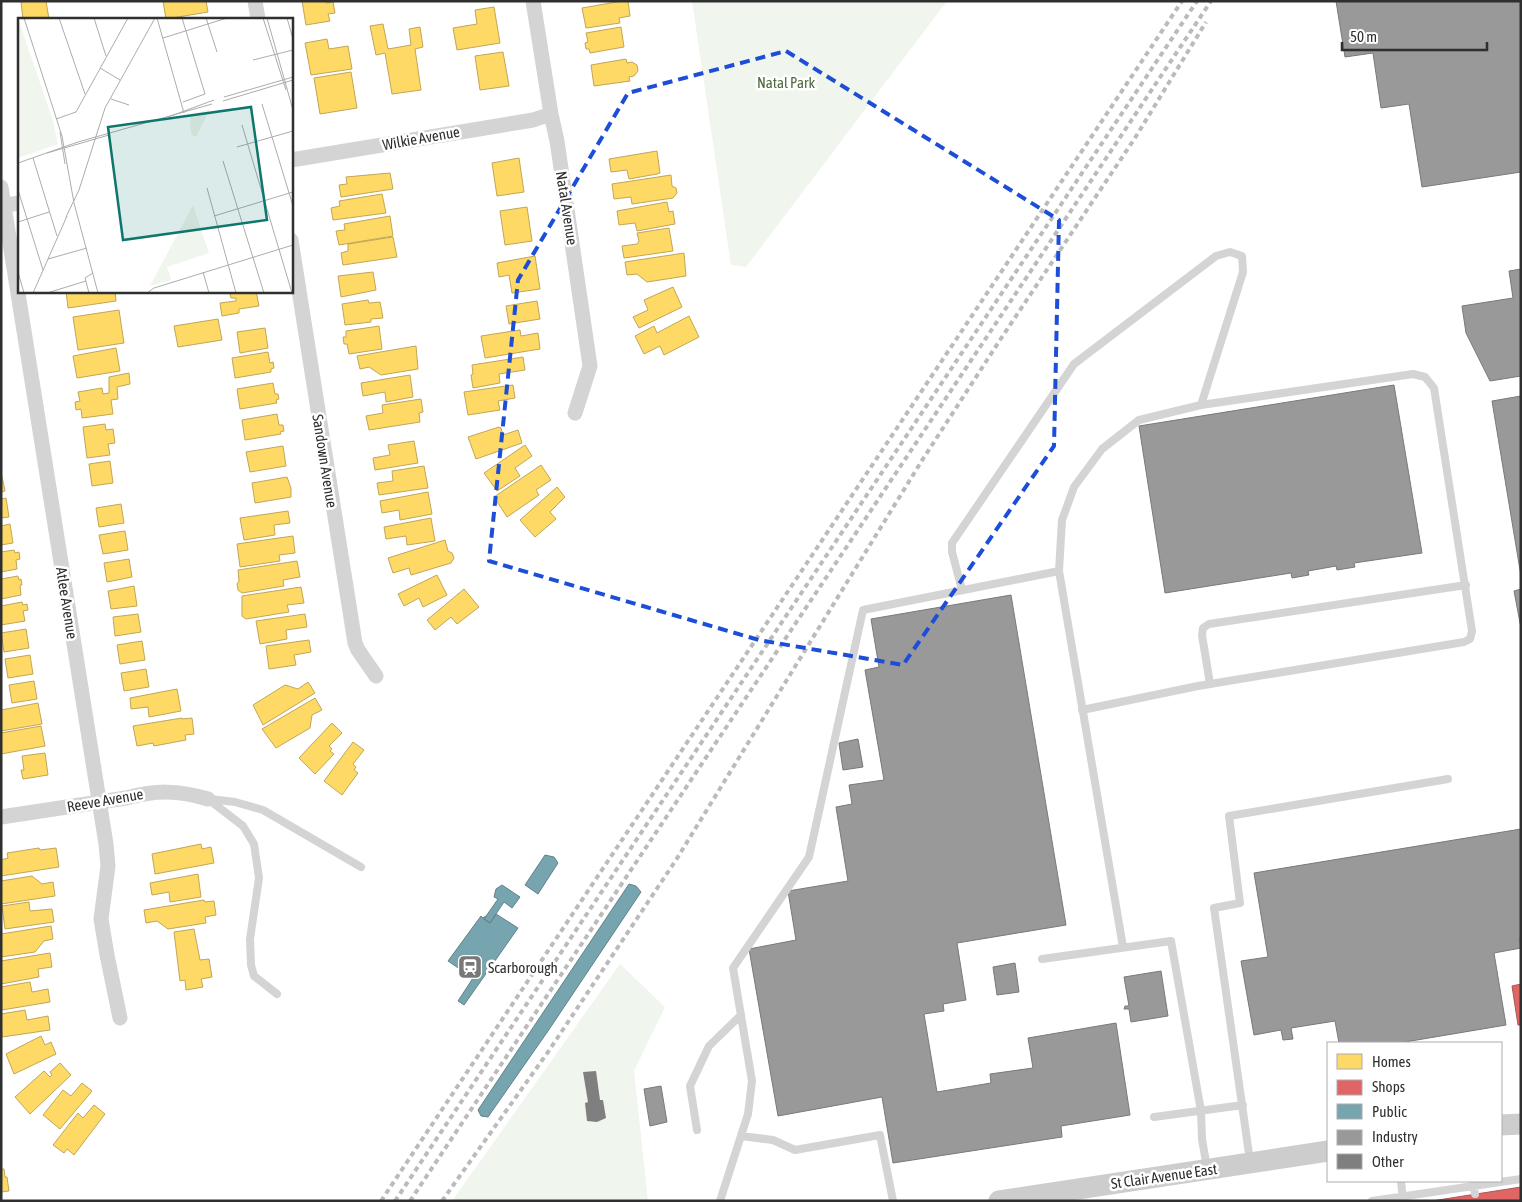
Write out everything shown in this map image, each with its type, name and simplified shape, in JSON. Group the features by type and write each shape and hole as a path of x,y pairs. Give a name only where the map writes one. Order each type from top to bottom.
{"main road":[{"name":"St Clair Avenue East","path":"999,1201 1327,1151"}],"street":[{"path":"255,1 258,18"},
{"name":"Natal Avenue","path":"533,1 550,114 557,141 590,366 575,413"},
{"name":"Wilkie Avenue","path":"292,160 533,120 550,114"},
{"name":"Atlee Avenue","path":"1,187 8,205 18,271"},
{"name":"Sandown Avenue","path":"292,246 355,643 376,676"},
{"name":"Atlee Avenue","path":"21,292 106,844 108,866 101,919 120,1018"},
{"name":"Reeve Avenue","path":"1,818 126,798 144,793 169,791 188,793 208,799"}],"lane":[{"path":"962,590 952,552 952,543 1074,364 1216,256 1230,252 1242,256 1243,272 1202,405"},
{"path":"1082,710 1210,684 1464,642 1470,639 1472,631 1466,585 1434,388 1425,378 1413,374 1202,405 1139,420 1102,449 1074,487 1062,520 1059,571 1082,710 1123,947"},
{"path":"720,1201 748,1114 752,1081 733,968 809,858 863,610 1059,571"},
{"path":"1210,684 1202,635 1203,628 1209,624 1466,585"},
{"path":"1250,1163 1214,908 1240,902 1229,816 1448,778"},
{"path":"208,799 236,802 264,810 361,867"},
{"path":"208,799 243,826 254,844 259,878 250,939 251,965 254,976 277,994"},
{"path":"1042,959 1171,940 1201,1111 1202,1139 1208,1170"},
{"path":"697,1130 690,1086 709,1046 741,1016"},
{"path":"1154,1117 1242,1105"},
{"path":"741,1136 772,1140 795,1150 880,1135 893,1201"},
{"path":"1372,1201 1437,1196 1457,1193 1474,1187 1503,1186 1521,1179"},
{"path":"1401,1182 1403,1199"}],"highlighted area":[{"path":"786,51 1059,220 1054,446 903,665 759,640 489,561 518,280 628,93"}],"green space":[{"name":"Natal Park","path":"692,1 947,1 746,267 731,265"},
{"path":"620,964 665,1007 634,1071 648,1201 452,1201"}],"building: Homes":[{"path":"46,1 49,18 23,18 21,2"},
{"path":"163,1 206,1 208,12 166,18"},
{"path":"302,1 333,2 335,13 328,14 330,21 306,25"},
{"path":"628,1 630,16 619,18 620,23 586,28 582,8"},
{"path":"494,7 500,43 457,50 453,28 477,24 475,10"},
{"path":"383,24 388,49 411,45 409,29 420,27 423,47 415,49 421,90 392,94 385,53 376,55 370,26"},
{"path":"621,27 624,47 590,53 589,49 586,49 585,43 588,42 586,33"},
{"path":"327,39 329,49 348,46 352,69 311,75 305,43"},
{"path":"503,52 509,86 480,90 475,56"},
{"path":"626,59 627,63 632,62 637,65 638,71 634,76 629,77 630,81 594,86 591,65"},
{"path":"351,72 357,108 320,114 314,78"},
{"path":"657,151 660,173 629,179 627,170 611,172 609,159"},
{"path":"519,158 524,192 497,196 492,163"},
{"path":"390,173 393,189 341,197 339,185 347,184 346,177"},
{"path":"671,175 672,186 676,188 677,193 673,198 632,204 631,197 614,199 612,184"},
{"path":"382,194 386,213 333,220 331,208 340,206 339,201"},
{"path":"667,202 669,212 673,211 675,224 637,231 635,223 619,225 617,211"},
{"path":"527,207 532,241 505,245 500,211"},
{"path":"390,216 393,236 339,245 336,231 345,230 344,224"},
{"path":"669,228 673,251 624,258 622,246 637,244 639,241 637,233"},
{"path":"393,237 397,257 343,265 341,253 348,251 348,244"},
{"path":"684,253 686,276 647,282 637,274 627,275 625,262"},
{"path":"535,256 540,289 512,293 509,275 499,277 497,263"},
{"path":"373,272 376,290 341,297 338,276"},
{"path":"673,287 682,307 639,328 633,317 648,310 644,300"},
{"path":"66,292 115,292 116,301 68,308"},
{"path":"256,292 259,306 239,309 239,313 222,316 220,303 236,301 236,298 231,298 230,294"},
{"path":"368,300 369,303 380,302 383,318 371,319 371,322 345,325 342,304"},
{"path":"537,301 540,319 509,324 506,306"},
{"path":"119,310 124,343 78,350 73,317"},
{"path":"689,316 699,337 664,355 660,346 644,354 635,336 654,326 657,333"},
{"path":"218,319 222,340 178,347 174,326"},
{"path":"379,326 382,349 349,354 343,337 346,337 346,331"},
{"path":"265,328 268,348 240,353 237,332"},
{"path":"520,330 521,336 538,333 540,349 485,358 481,336"},
{"path":"416,346 418,369 381,375 369,367 360,369 357,356"},
{"path":"116,348 120,371 77,378 73,356"},
{"path":"268,352 270,363 273,362 274,368 271,369 271,372 235,378 232,358"},
{"path":"523,357 525,370 499,374 500,383 473,388 472,365"},
{"path":"129,373 130,384 117,387 118,399 111,400 113,414 82,418 81,409 76,410 75,402 80,401 78,392 102,388 103,394 109,393 109,377"},
{"path":"410,375 413,397 386,402 385,392 363,396 361,383"},
{"path":"273,383 275,394 278,394 279,399 276,400 277,403 240,409 237,389"},
{"path":"513,385 515,398 498,401 500,410 468,415 464,392"},
{"path":"421,399 423,412 419,413 420,422 369,430 366,416 383,413 382,405"},
{"path":"277,414 279,425 283,425 284,431 280,432 281,434 245,440 242,420"},
{"path":"105,424 106,430 113,429 115,443 108,444 110,455 87,458 83,427"},
{"path":"499,427 503,435 518,430 522,443 476,459 468,437"},
{"path":"414,441 418,463 375,470 373,458 390,455 388,445"},
{"path":"525,445 532,456 515,468 520,476 497,491 484,473"},
{"path":"283,446 286,466 250,472 246,452"},
{"path":"110,461 113,483 92,486 89,464"},
{"path":"541,465 551,480 536,490 539,495 507,517 494,497"},
{"path":"424,466 428,488 379,495 377,483 393,481 392,471"},
{"path":"1,472 5,491 1,492"},
{"path":"287,477 291,488 291,497 255,503 252,483"},
{"path":"557,487 565,497 550,512 556,519 535,537 520,520"},
{"path":"428,492 432,514 400,520 399,510 382,513 380,501"},
{"path":"6,498 9,517 1,518 1,499"},
{"path":"121,504 124,523 99,527 96,508"},
{"path":"288,511 290,523 274,525 275,535 244,540 240,518"},
{"path":"431,518 435,541 407,545 406,536 386,539 384,527"},
{"path":"10,524 13,543 1,545 1,526"},
{"path":"125,531 128,550 103,554 99,535"},
{"path":"293,536 295,553 279,555 280,561 240,567 237,544"},
{"path":"445,540 448,551 452,553 454,558 451,563 411,575 409,568 393,573 388,558"},
{"path":"14,550 15,553 19,552 20,559 16,560 17,569 1,572 1,552"},
{"path":"129,559 132,577 107,582 104,563"},
{"path":"297,561 300,577 283,580 284,586 242,593 238,590 238,570"},
{"path":"437,575 447,595 423,607 419,598 404,606 398,594"},
{"path":"18,576 19,580 21,579 22,585 20,585 21,595 1,599 1,579"},
{"path":"134,586 137,606 111,609 108,591"},
{"path":"301,587 304,603 287,605 289,612 246,619 242,616 242,596"},
{"path":"464,589 479,607 457,624 451,617 435,630 427,620"},
{"path":"22,602 23,605 27,604 28,610 23,611 25,621 1,625 1,606"},
{"path":"138,614 141,632 115,636 113,617"},
{"path":"305,614 307,627 286,630 287,639 260,644 256,621"},
{"path":"26,629 29,648 4,652 1,633"},
{"path":"309,640 311,652 294,655 296,665 269,669 266,646"},
{"path":"142,641 145,660 120,664 117,645"},
{"path":"30,655 33,674 8,678 5,659"},
{"path":"146,669 149,687 124,691 121,673"},
{"path":"34,681 37,699 12,703 9,685"},
{"path":"308,682 315,693 263,725 253,705 285,685 298,689"},
{"path":"177,689 181,711 149,717 148,707 131,709 130,698"},
{"path":"315,698 322,710 312,715 310,728 276,748 262,729"},
{"path":"38,703 42,724 1,731 1,710"},
{"path":"192,718 194,734 185,735 186,740 154,746 153,743 137,746 133,726"},
{"path":"332,723 342,733 329,746 332,749 330,751 334,754 315,774 299,758"},
{"path":"41,726 45,746 1,754 1,733"},
{"path":"353,742 364,750 353,764 356,767 354,770 358,773 342,795 324,781"},
{"path":"45,753 48,775 23,779 21,770 24,770 22,756"},
{"path":"201,844 202,849 211,847 214,863 155,874 152,854"},
{"path":"39,848 40,850 56,848 59,867 1,876 1,860 8,858 7,853"},
{"path":"198,874 201,897 170,902 169,892 152,895 150,883"},
{"path":"32,876 42,884 53,882 55,896 1,904 1,881"},
{"path":"204,900 205,902 214,901 216,915 205,917 206,923 168,929 157,921 146,923 144,910"},
{"path":"29,902 30,911 52,909 54,922 5,929 2,906"},
{"path":"51,926 53,939 44,941 35,952 1,957 1,934"},
{"path":"194,929 200,960 209,959 212,977 201,979 203,987 186,990 185,980 180,981 174,932"},
{"path":"50,953 52,967 38,969 39,977 1,984 1,961"},
{"path":"30,982 32,992 48,989 50,1002 2,1010 1,987"},
{"path":"25,1010 27,1020 48,1016 50,1030 2,1037 1,1014"},
{"path":"41,1036 45,1045 51,1042 56,1054 14,1074 6,1054"},
{"path":"60,1063 71,1075 30,1114 15,1097 44,1071 50,1077 52,1075 50,1072"},
{"path":"82,1083 92,1091 60,1129 43,1115 63,1090 71,1096"},
{"path":"94,1105 105,1114 74,1155 67,1149 64,1153 53,1145 78,1113 83,1118"},
{"path":"1,1169 4,1169 5,1177 7,1177 9,1191 1,1192"}],"building: Shops":[{"path":"1521,984 1521,1025 1518,1025 1512,986"},
{"path":"1521,1187 1521,1201 1432,1201 1438,1200"}],"building: Public":[{"path":"545,855 554,857 558,863 538,894 525,885"},
{"path":"629,884 636,886 641,892 488,1117 481,1116 478,1110"},
{"path":"502,885 520,897 512,908 504,902 490,923 484,919 498,899 494,897 496,889"},
{"path":"496,914 518,928 464,1005 458,1001 473,978 448,961 481,916 483,918 486,916 484,919 490,923"}],"building: Industry":[{"path":"1336,1 1521,1 1521,172 1422,187 1409,104 1381,108 1373,53 1345,57"},
{"path":"1521,269 1521,376 1490,381 1466,333 1462,306 1513,298 1509,271"},
{"path":"1394,385 1422,553 1354,563 1355,567 1337,570 1336,566 1308,571 1309,575 1292,578 1291,573 1165,593 1139,426"},
{"path":"1521,396 1521,576 1492,401"},
{"path":"1521,589 1521,628 1514,591"},
{"path":"1011,595 1066,925 957,943 966,1000 943,1004 944,1011 924,1014 937,1092 991,1083 990,1074 1033,1068 1028,1038 1116,1023 1130,1115 1061,1126 1062,1137 893,1163 882,1097 778,1116 749,949 796,940 788,891 848,881 836,807 852,804 849,785 884,780 865,670 879,667 871,619"},
{"path":"858,739 863,767 843,770 839,743"},
{"path":"1521,829 1521,937 1519,938 1521,948 1494,953 1506,1025 1405,1042 1339,1042 1335,1021 1291,1028 1293,1039 1283,1040 1281,1030 1254,1035 1241,961 1268,957 1254,873"},
{"path":"1015,963 1019,992 997,995 993,967"},
{"path":"1161,971 1168,1016 1131,1022 1129,1009 1124,1009 1125,1006 1129,1006 1124,977"},
{"path":"661,1086 667,1122 650,1126 644,1089"}],"building: Other":[{"path":"596,1071 600,1100 603,1100 606,1118 597,1122 587,1121 585,1103 588,1102 583,1072"}],"railway":[{"path":"381,1201 1182,1"},
{"path":"395,1201 1197,1"},
{"path":"410,1201 1211,1"},
{"path":"442,1201 548,1052 676,860 921,462 1135,138 1206,22"}],"place":[{"name":"Scarborough","path":"470,967"}]}
